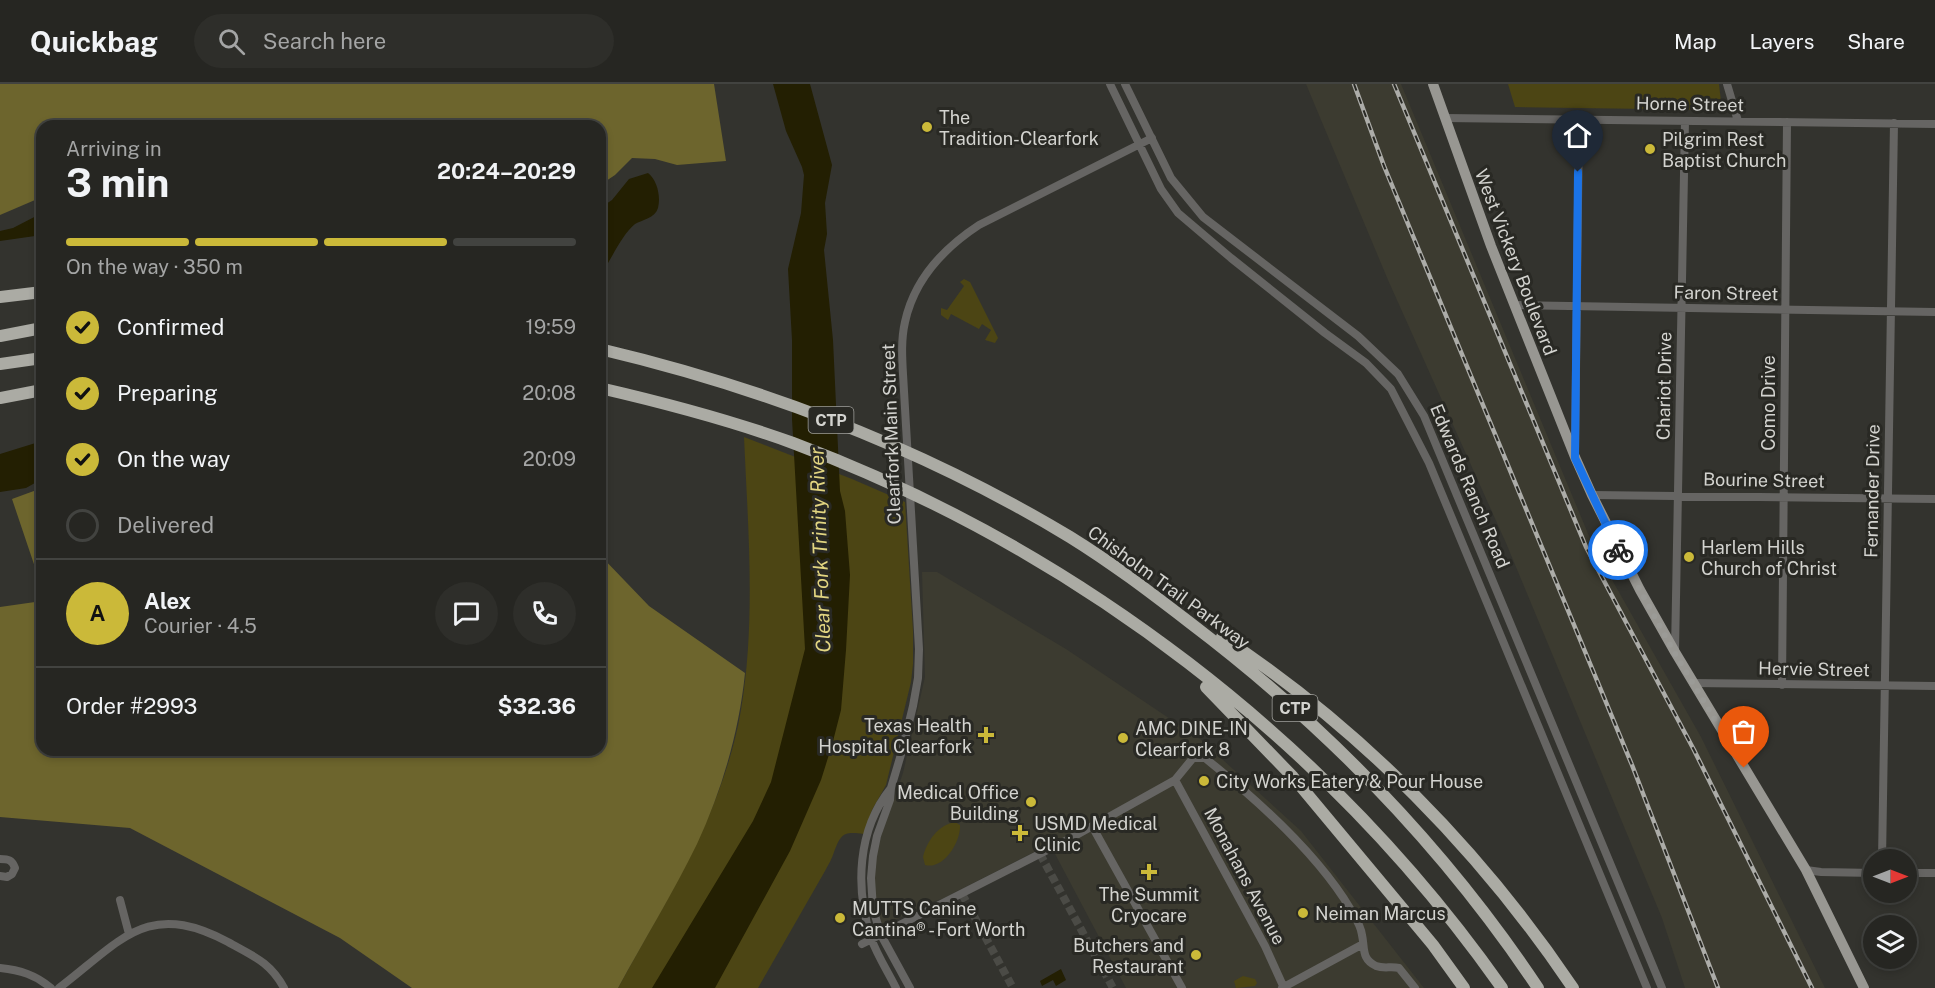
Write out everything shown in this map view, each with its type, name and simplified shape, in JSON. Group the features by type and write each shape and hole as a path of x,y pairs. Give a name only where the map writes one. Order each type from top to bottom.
{"highway":[{"path":"0,297 36,293"},
{"path":"0,336 36,329"},
{"name":"Chisholm Trail Parkway","path":"606,350 733,384 806,410 886,443 992,494 1071,538 1130,577 1251,670 1353,764 1447,867 1501,934 1538,988"},
{"path":"0,364 36,359"},
{"name":"CTP","path":"606,389 668,404 750,429 828,457 918,497 996,538 1077,586 1167,648 1257,720 1363,819 1419,880 1502,988"},
{"path":"0,398 36,391"},
{"path":"1130,577 1256,660 1377,759 1412,792 1475,861 1534,932 1573,988"},
{"path":"1167,648 1293,777 1433,945 1464,988"}],"main road":[{"name":"West Vickery Boulevard","path":"1433,84 1487,236 1575,458 1592,495 1628,569 1674,652 1806,870 1864,988"}],"street":[{"name":"Edwards Ranch Road","path":"1110,84 1161,189 1178,213 1219,249 1366,363 1391,388 1433,474 1647,988"},
{"name":"Edwards Ranch Road","path":"1125,84 1171,178 1203,217 1358,336 1398,374 1430,428 1662,988"},
{"path":"1727,84 1738,122"},
{"name":"Horne Street","path":"1445,118 1935,124"},
{"path":"1575,458 1579,120"},
{"name":"Chariot Drive","path":"1674,652 1685,121"},
{"name":"Como Drive","path":"1782,685 1787,122"},
{"name":"Fernander Drive","path":"1882,849 1894,123"},
{"name":"Clearfork Main Street","path":"910,988 881,935 873,909 871,878 873,856 890,800 918,678 919,649 902,347 910,304 919,284 957,239 979,225 1152,138"},
{"path":"1219,249 1228,237"},
{"name":"Faron Street","path":"1516,305 1935,312"},
{"path":"1415,435 1430,428"},
{"name":"Bourine Street","path":"1592,495 1935,498"},
{"name":"Hervie Street","path":"1693,683 1935,686"},
{"path":"862,944 1092,826 1175,780 1190,760 1198,757 1204,758 1241,788 1300,846 1343,897 1360,927 1364,954 1370,962 1381,967 1399,968 1415,988"},
{"name":"Monahans Avenue","path":"1175,780 1265,946 1283,988"},
{"name":"Clearfork Main Street","path":"891,788 877,808 869,826 862,858 863,906 871,939 896,988"},
{"path":"1092,826 1182,988"},
{"path":"0,859 13,861 15,868 7,877 0,876"},
{"path":"1806,870 1863,873"},
{"path":"1917,873 1935,873"},
{"path":"120,900 129,934"},
{"path":"58,988 129,934 147,925 166,923 200,929 259,958 276,973 284,988"},
{"path":"1283,988 1363,944"},
{"path":"0,968 22,971 39,978 51,988"}],"shaded area":[{"path":"0,84 714,84 726,161 677,165 655,159 632,158 606,181 606,120 36,120 36,200 0,215"},
{"path":"1306,84 1401,84 1594,548 1701,737 1825,988 1685,988 1662,918 1506,543 1388,280"},
{"path":"1508,84 1719,84 1722,110 1515,107"},
{"path":"964,279 970,282 998,338 995,343 985,340 991,330 982,324 979,329 951,314 948,320 941,315 941,308 947,310 964,286 960,282"},
{"path":"744,437 905,502 913,631 911,682 886,785 872,810 864,834 851,833 841,838 825,871 758,988 618,988 691,854 721,784 733,747 746,676 750,608"},
{"path":"36,490 36,570 12,499"},
{"path":"606,561 649,606 745,673 734,739 722,782 706,824 678,880 618,988 412,988 340,938 130,828 0,817 0,607 36,602 36,756 606,756"},
{"path":"922,572 937,572 1066,649 1200,739 1301,831 1424,988 1126,988 1054,852 1054,842 942,899 928,903 886,925 882,924 874,892 875,853 903,773 925,677"},
{"path":"955,822 960,825 960,832 950,853 939,863 925,865 923,857 930,840 943,826"},
{"path":"1243,976 1255,979 1257,983 1255,986 1236,988 1234,981"}],"water":[{"name":"Clear Fork Trinity River","path":"773,84 810,84 832,165 825,203 827,234 824,250 833,340 840,491 845,511 850,575 841,710 821,780 790,851 715,988 652,988 753,821 771,782 805,649 792,419 792,340 788,269 801,213 804,175 786,131"},
{"path":"648,173 658,189 658,208 651,216 630,229 606,266 606,204 629,179"},
{"path":"36,216 36,236 0,241 0,231 13,228"},
{"path":"36,443 36,482 26,488 0,492 0,454"},
{"path":"1061,969 1066,980 1056,986 1053,980 1042,986 1040,981"}],"tunnel":[{"path":"1040,854 1113,988"},
{"path":"962,894 1013,988"}],"railway":[{"path":"1354,84 1384,166 1632,765 1718,988"},
{"path":"1394,84 1586,547 1694,750 1812,988"}],"way so far":[{"path":"1618,550 1674,652 1744,768"}],"place":[{"name":"The Tradition-Clearfork","path":"927,127"},
{"name":"Pilgrim Rest Baptist Church","path":"1650,149"},
{"name":"Harlem Hills Church of Christ","path":"1689,557"},
{"name":"Texas Health Hospital Clearfork","path":"986,735"},
{"name":"AMC DINE-IN Clearfork 8","path":"1123,738"},
{"name":"City Works Eatery & Pour House","path":"1204,781"},
{"name":"Medical Office Building","path":"1031,802"},
{"name":"USMD Medical Clinic","path":"1020,833"},
{"name":"The Summit Cryocare","path":"1149,872"},
{"name":"Neiman Marcus","path":"1303,913"},
{"name":"MUTTS Canine Cantina® - Fort Worth","path":"840,918"},
{"name":"Butchers and Restaurant","path":"1196,955"}],"route":[{"path":"1578,172 1575,458 1618,550"}]}
